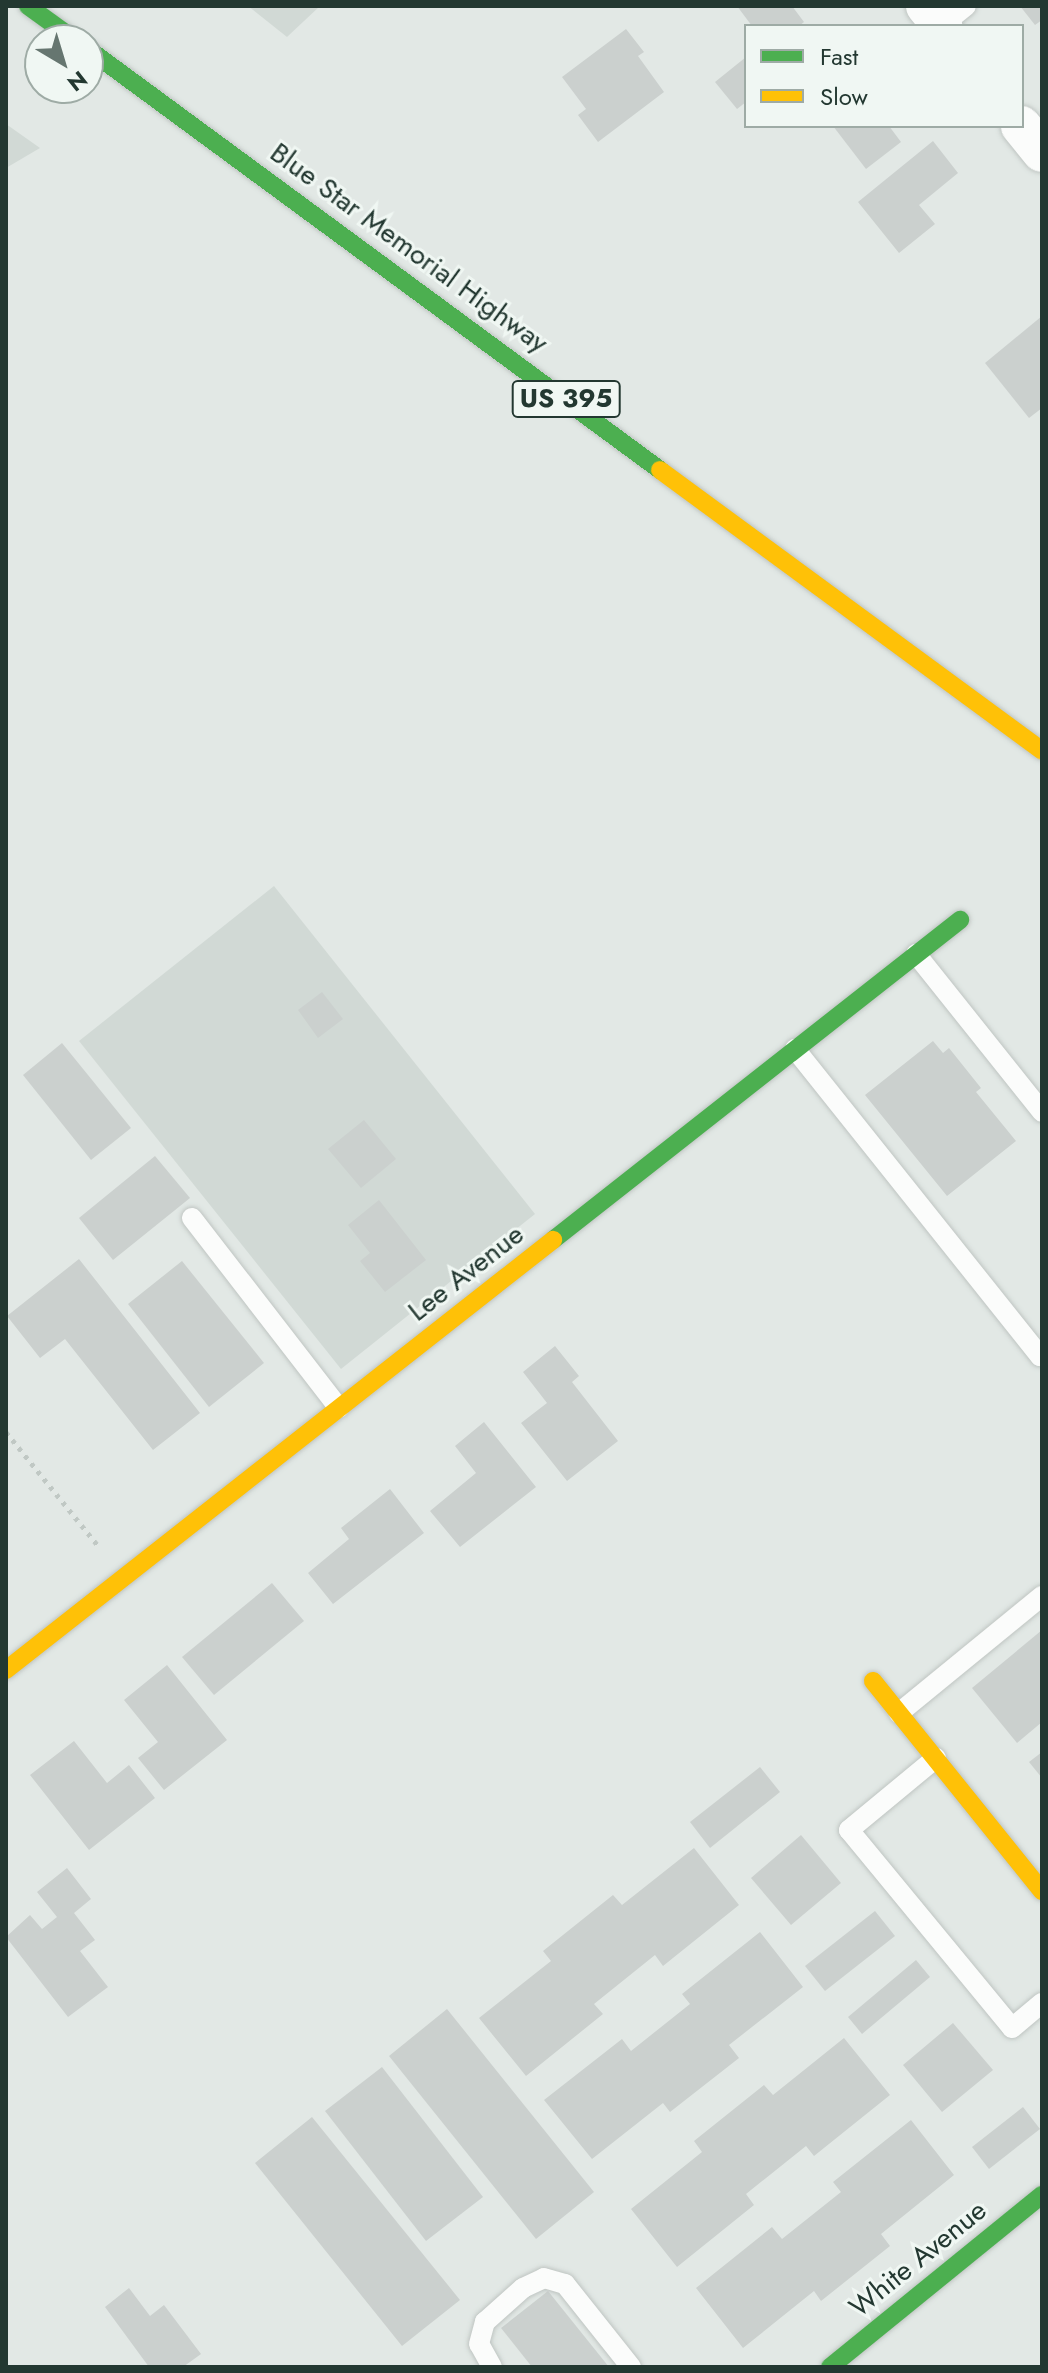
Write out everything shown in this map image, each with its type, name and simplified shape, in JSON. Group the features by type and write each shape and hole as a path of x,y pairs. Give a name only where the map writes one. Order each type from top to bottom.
{"main road":[{"path":"28,6 53,24"},
{"name":"Blue Star Memorial Highway","path":"104,61 1042,751"},
{"name":"Lee Avenue","path":"6,1670 960,920"},
{"path":"873,1681 1042,1891"},
{"name":"White Avenue","path":"830,2367 1042,2195"}],"street":[{"path":"926,6 940,24"},
{"path":"1023,128 1042,152"}],"lane":[{"path":"944,24 966,6"},
{"path":"916,954 1042,1112"},
{"path":"795,1049 1042,1355"},
{"path":"192,1218 339,1408"},
{"path":"899,1713 1042,1596"},
{"path":"936,1758 849,1830 1012,2028 1042,2003"},
{"path":"492,2367 479,2344 485,2322 523,2288 544,2278 565,2284 631,2367"}],"path":[{"path":"6,1432 124,1577"}],"shaded area":[{"path":"248,6 320,6 287,37"},
{"path":"6,124 40,148 6,168"},
{"path":"274,886 535,1214 341,1369 79,1041"}],"building":[{"path":"737,6 792,6 804,22 802,24 750,24"},
{"path":"1020,6 1042,6 1042,20 1035,25"},
{"path":"626,29 644,52 638,56 664,92 598,142 578,115 586,109 562,77"},
{"path":"744,59 744,104 737,109 715,82"},
{"path":"835,128 890,128 901,142 866,169"},
{"path":"933,141 958,173 919,205 935,224 899,253 858,202"},
{"path":"1042,316 1042,408 1029,418 985,363"},
{"path":"322,992 343,1019 318,1038 298,1010"},
{"path":"933,1041 943,1053 949,1048 981,1088 976,1092 1016,1141 947,1196 865,1095"},
{"path":"62,1043 131,1128 91,1160 23,1075"},
{"path":"364,1120 396,1159 361,1188 328,1149"},
{"path":"155,1156 190,1198 113,1260 79,1218"},
{"path":"379,1200 426,1260 385,1292 360,1261 370,1253 348,1225"},
{"path":"79,1259 200,1413 153,1450 65,1339 40,1358 7,1316"},
{"path":"182,1261 264,1363 209,1407 128,1304"},
{"path":"555,1346 579,1376 572,1382 618,1441 567,1481 521,1423 547,1403 523,1372"},
{"path":"484,1422 536,1487 460,1547 430,1511 476,1473 455,1446"},
{"path":"390,1489 424,1533 333,1604 308,1573 349,1539 341,1528"},
{"path":"272,1583 304,1621 214,1695 182,1657"},
{"path":"1042,1630 1042,1722 1017,1743 972,1688"},
{"path":"167,1665 227,1740 164,1790 138,1758 158,1742 124,1700"},
{"path":"74,1741 107,1783 129,1765 155,1798 89,1850 30,1775"},
{"path":"1042,1752 1042,1778 1029,1762"},
{"path":"760,1767 780,1792 710,1848 690,1822"},
{"path":"801,1835 841,1883 791,1925 751,1878"},
{"path":"694,1848 739,1905 663,1966 655,1955 594,2004 603,2014 526,2076 479,2018 551,1961 543,1951 613,1895 622,1905"},
{"path":"67,1868 91,1899 74,1913 95,1940 80,1951 108,1987 68,2017 6,1937 30,1915 42,1929 57,1917 37,1892"},
{"path":"875,1911 895,1936 825,1991 805,1966"},
{"path":"760,1932 803,1987 729,2045 739,2058 670,2112 663,2103 592,2159 544,2100 622,2039 631,2051 690,2004 682,1994"},
{"path":"916,1960 930,1977 862,2034 848,2017"},
{"path":"447,2009 594,2192 536,2239 389,2056"},
{"path":"953,2023 993,2070 942,2112 903,2065"},
{"path":"844,2038 890,2095 814,2156 806,2146 746,2194 754,2205 677,2267 631,2209 702,2152 694,2141 764,2085 773,2095"},
{"path":"382,2067 483,2197 426,2241 325,2111"},
{"path":"1023,2107 1040,2129 989,2169 972,2147"},
{"path":"312,2117 460,2300 402,2346 255,2163"},
{"path":"911,2120 954,2175 881,2234 890,2246 821,2301 814,2291 743,2348 696,2288 772,2227 782,2239 841,2192 833,2182"},
{"path":"129,2288 150,2316 164,2305 201,2354 183,2367 149,2367 105,2307"},
{"path":"548,2291 609,2367 532,2367 501,2328"}],"traffic: fast":[{"path":"28,6 53,24"},
{"path":"104,61 660,470"},
{"path":"553,1240 960,920"},
{"path":"830,2367 1042,2195"}],"traffic: slow":[{"path":"660,470 1042,751"},
{"path":"6,1670 553,1240"},
{"path":"873,1681 1042,1891"}]}
